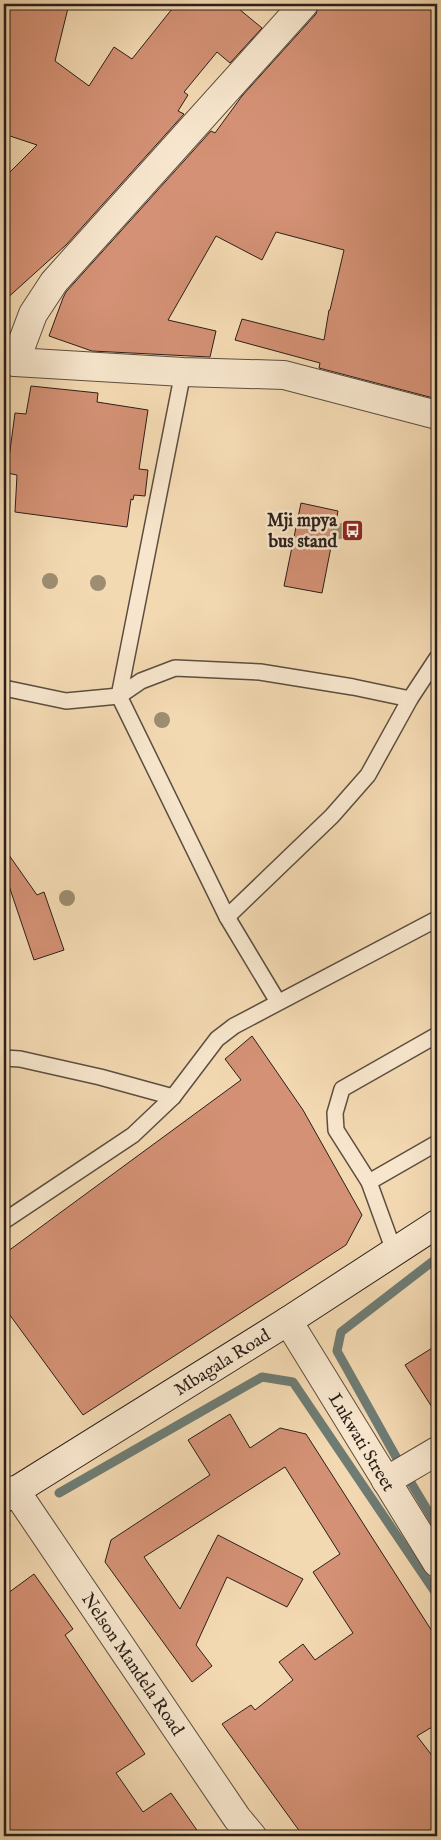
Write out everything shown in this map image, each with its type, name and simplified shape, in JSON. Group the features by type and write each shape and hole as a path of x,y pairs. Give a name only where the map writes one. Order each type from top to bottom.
{"street":[{"path":"304,4 54,282 33,314 10,359 183,372 284,375 437,415"},
{"name":"Mbagala Road","path":"9,1494 288,1320 437,1224"},
{"name":"Lukwati Street","path":"288,1320 437,1563"},
{"path":"386,1481 437,1451"},
{"name":"Nelson Mandela Road","path":"9,1494 237,1818 252,1836"}],"lane":[{"path":"183,372 120,696 227,917 278,1002"},
{"path":"227,917 332,816 368,775 410,699 437,658"},
{"path":"4,688 66,701 120,696 141,680 174,668 260,672 353,687 410,699"},
{"path":"4,1221 133,1135 174,1097 217,1040 234,1026 437,919"},
{"path":"394,1251 368,1182 336,1130 335,1113 342,1089 437,1035"},
{"path":"4,1058 20,1059 100,1077 174,1097"},
{"path":"368,1182 437,1143"}],"building":[{"path":"4,4 69,4 55,61 89,86 114,47 132,59 176,4 233,4 262,28 230,63 217,52 184,92 188,95 178,111 184,114 66,245 4,301 4,178 37,145 4,134"},
{"path":"319,4 437,4 437,399 319,368 320,363 235,340 242,319 324,340 329,310 344,250 276,232 262,260 216,236 168,320 216,331 210,357 92,351 49,336 66,292 211,131 215,133 242,96 316,14"},
{"path":"31,386 98,393 97,402 148,410 139,469 148,470 145,496 134,495 133,500 131,499 127,527 15,512 17,475 7,473 15,413 26,414"},
{"path":"301,503 338,511 322,593 284,586"},
{"path":"4,848 37,895 44,892 64,950 34,960 4,871"},
{"path":"252,1036 303,1110 362,1215 346,1245 83,1415 4,1307 4,1254 241,1080 225,1059"},
{"path":"437,1345 437,1415 405,1365"},
{"path":"230,1414 250,1448 280,1428 306,1434 437,1639 437,1724 417,1736 437,1762 437,1836 303,1836 222,1724 251,1705 255,1710 293,1680 279,1662 303,1644 315,1660 353,1633 313,1572 340,1554 285,1467 144,1557 180,1609 218,1535 303,1579 287,1607 227,1577 196,1645 212,1666 192,1682 105,1562 111,1540 210,1475 188,1440"},
{"path":"34,1574 73,1629 65,1635 145,1754 116,1773 143,1812 171,1793 201,1836 4,1836 4,1596"}],"waterway":[{"path":"437,1258 341,1332 337,1351 437,1526"},
{"path":"59,1493 262,1377 293,1382 437,1595"}],"place":[{"name":"Mji mpya bus stand","path":"353,530"}]}
